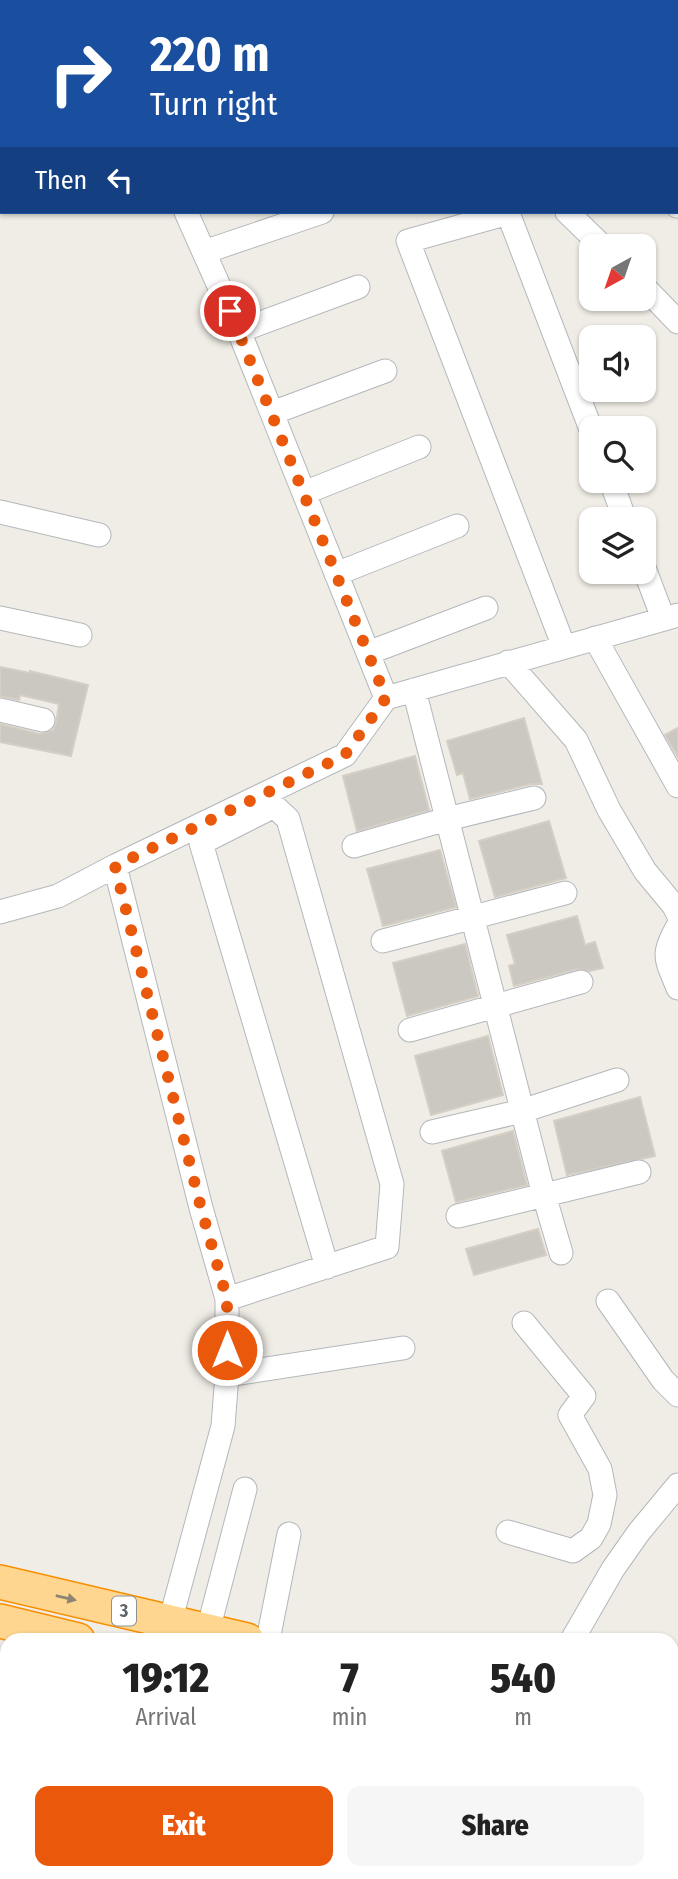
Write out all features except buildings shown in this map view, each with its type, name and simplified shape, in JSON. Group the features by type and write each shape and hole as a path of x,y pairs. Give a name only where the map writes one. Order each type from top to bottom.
{"highway":[{"name":"3","path":"0,1582 220,1633"},
{"path":"0,1621 49,1633"}],"street":[{"path":"187,214 239,331 386,698"},
{"path":"204,252 315,214"},
{"path":"504,214 408,241 564,647"},
{"path":"508,214 586,416"},
{"path":"578,215 593,234"},
{"path":"239,331 358,287"},
{"path":"656,300 678,321"},
{"path":"272,413 385,371"},
{"path":"304,494 419,447"},
{"path":"0,512 99,535"},
{"path":"336,574 457,526"},
{"path":"0,912 58,896 345,755 386,698 671,617 653,584"},
{"path":"368,653 486,608"},
{"path":"0,618 80,635"},
{"path":"595,638 678,786"},
{"path":"508,662 576,740 609,810 650,881 674,906 678,914"},
{"path":"414,690 561,1253"},
{"path":"0,710 43,720"},
{"path":"354,846 447,819 534,798"},
{"path":"227,1299 327,1267 387,1247 392,1184 288,819 275,806 201,843 327,1267"},
{"path":"115,866 201,1208 227,1299 227,1375 223,1426 170,1622"},
{"path":"383,941 565,893"},
{"path":"678,926 666,949 666,958 678,988"},
{"path":"410,1030 581,982"},
{"path":"432,1132 522,1111 617,1080"},
{"path":"458,1216 639,1171"},
{"path":"608,1301 663,1380 678,1395"},
{"path":"508,1532 573,1551 591,1538 599,1524 605,1495 600,1469 570,1415 584,1396 524,1323"},
{"path":"227,1375 403,1348"},
{"path":"576,1633 613,1569 639,1532 678,1486"},
{"path":"208,1630 245,1489"},
{"path":"269,1633 289,1534"},
{"path":"591,1538 613,1569"}],"route":[{"path":"227,1350 227,1299 201,1208 115,866 345,755 386,698 230,311"}]}
